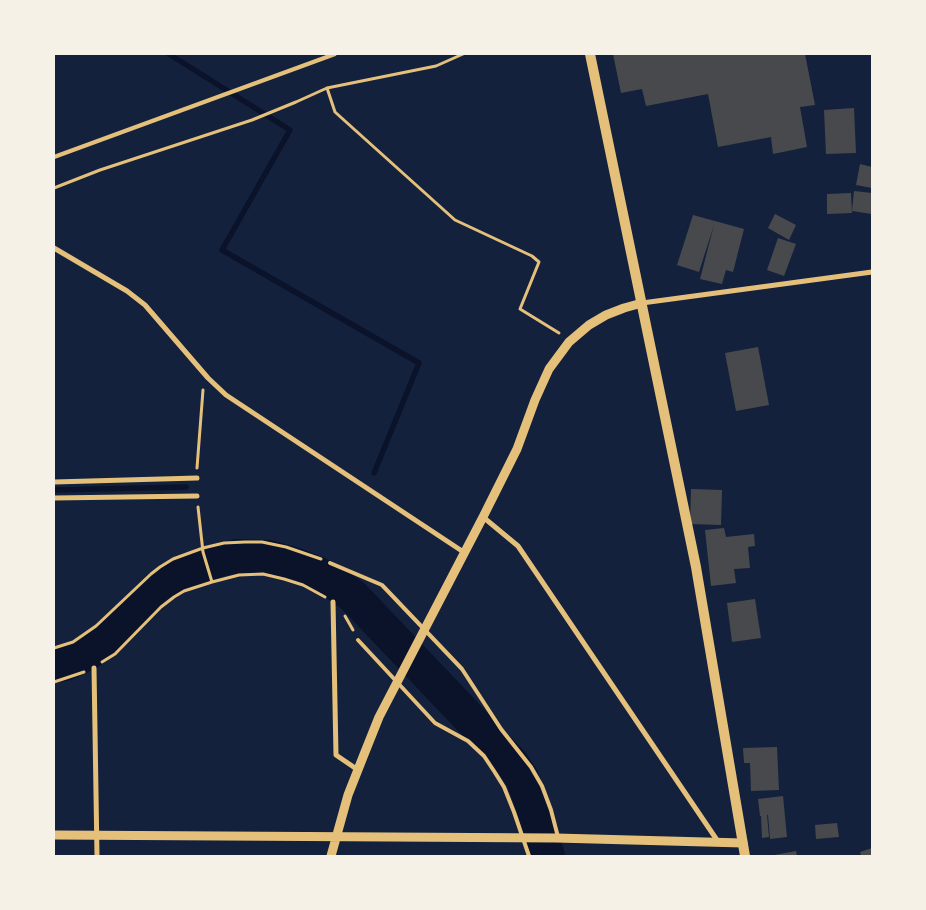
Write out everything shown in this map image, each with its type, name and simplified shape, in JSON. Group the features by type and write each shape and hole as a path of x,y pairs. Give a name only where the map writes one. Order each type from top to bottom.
{"main road":[{"path":"590,54 696,567 745,856"}],"street":[{"path":"54,248 127,291 145,305 208,378 226,394 465,553"},
{"path":"331,856 348,795 380,717 465,553 516,449 548,369 569,342 589,325 606,315 642,303 872,272"},
{"path":"54,482 197,478"},
{"path":"54,498 197,496"},
{"path":"483,517 518,546 719,843"},
{"path":"333,602 336,755 358,770"},
{"path":"94,668 97,856"},
{"path":"54,835 524,838 742,843"}],"lane":[{"path":"54,157 335,54"},
{"path":"330,562 382,585 462,669 501,729 531,766 542,786 551,810 557,839"},
{"path":"358,640 435,723 468,741 484,756 504,787 529,856"}],"path":[{"path":"54,188 100,170 258,118 327,88 436,66 463,54"},
{"path":"327,88 335,112 455,220 532,256 539,262 520,309 557,331 569,342"},
{"path":"200,423 203,390 208,378"},
{"path":"54,648 73,642 90,631 160,567 174,559 203,548 224,543 262,542 286,547 330,562"},
{"path":"203,552 212,581"},
{"path":"54,682 94,668 115,654 161,607 184,591 212,581 239,575 263,574 303,585 333,602 342,610 358,640"}],"building":[{"path":"613,54 805,54 815,105 800,107 807,147 773,154 771,137 718,147 708,94 646,106 642,89 621,93"},
{"path":"854,108 856,153 826,154 824,110"},
{"path":"860,164 872,167 872,188 856,185"},
{"path":"854,191 872,193 872,214 852,211"},
{"path":"851,193 852,213 827,214 827,194"},
{"path":"775,214 796,225 789,240 768,228"},
{"path":"693,215 744,229 733,272 726,270 722,284 700,279 714,225 699,272 677,265"},
{"path":"778,238 796,244 784,276 767,270"},
{"path":"758,347 769,405 736,411 725,353"},
{"path":"691,489 722,490 721,525 690,524"},
{"path":"724,528 726,537 754,534 755,546 748,547 750,568 734,569 736,583 711,586 705,530"},
{"path":"755,599 761,638 732,642 727,603"},
{"path":"777,747 779,790 751,791 750,763 744,763 743,748"},
{"path":"783,796 787,837 770,839 767,815 769,837 762,838 758,799"},
{"path":"837,823 839,837 816,839 815,825"},
{"path":"872,848 872,856 861,856 860,852"},
{"path":"796,851 797,856 774,856 774,855"}],"waterway":[{"path":"169,54 290,130 222,250 419,363 374,473"},
{"path":"54,490 186,487"},
{"path":"54,666 65,664 87,654 107,640 156,591 179,575 203,565 238,556 269,557 294,564 319,574 353,596 512,763 522,778 529,796 548,856"}]}
